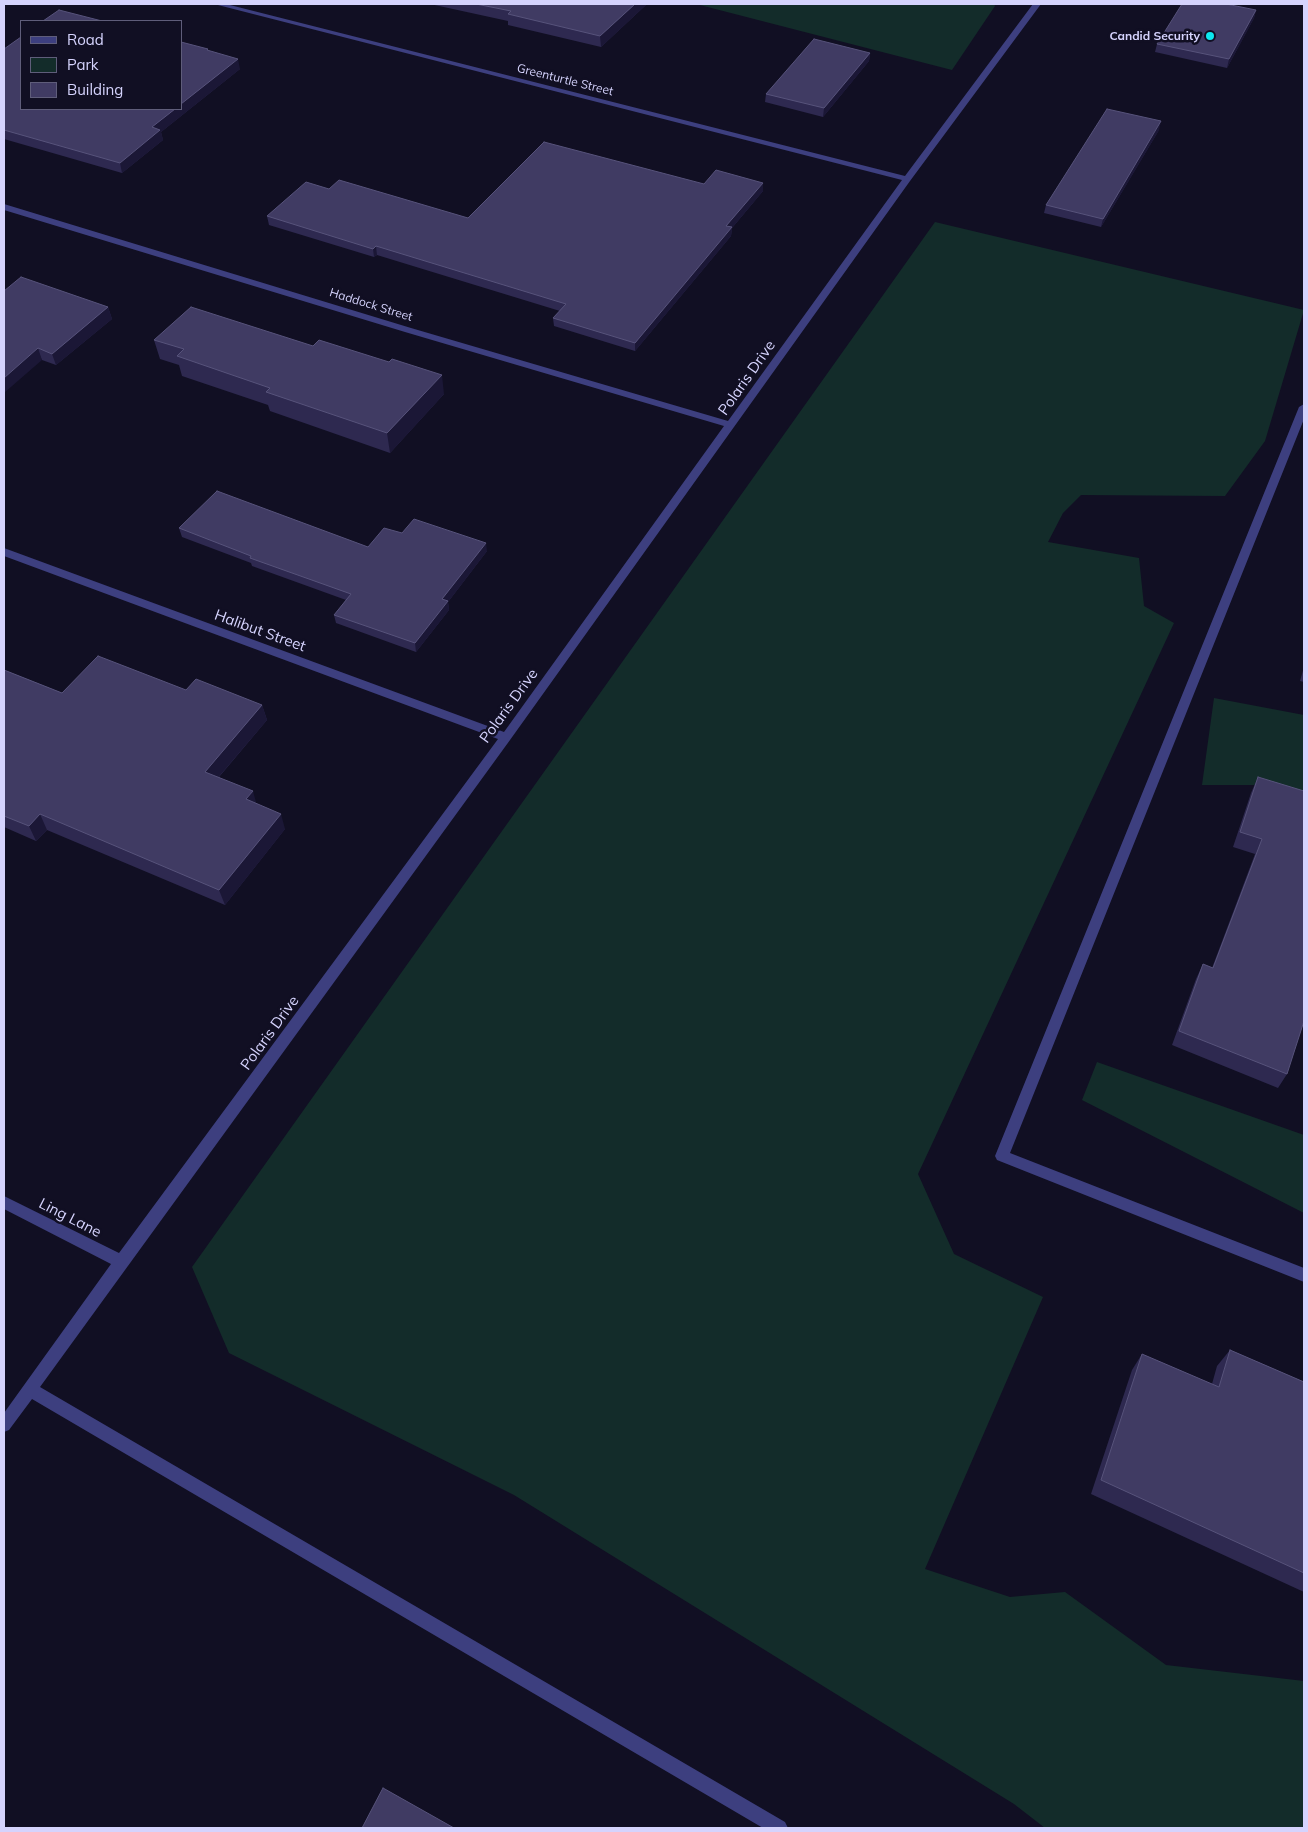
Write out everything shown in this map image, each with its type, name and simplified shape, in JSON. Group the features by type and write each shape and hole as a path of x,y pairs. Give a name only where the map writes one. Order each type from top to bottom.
{"street":[{"name":"Greenturtle Street","path":"218,4 907,179"},
{"name":"Polaris Drive","path":"4,1425 121,1262 506,737 907,179 1037,4"},
{"name":"Haddock Street","path":"4,207 408,330 732,425"},
{"path":"1304,407 1002,1156 1304,1275"},
{"name":"Halibut Street","path":"4,552 506,737"},
{"name":"Ling Lane","path":"4,1202 121,1262"},
{"path":"29,1389 779,1828"}],"green space":[{"path":"696,4 994,4 995,6 952,70"},
{"path":"935,222 1304,310 1265,441 1225,496 1081,495 1063,513 1048,542 1139,558 1144,606 1174,623 918,1174 954,1254 1043,1297 925,1569 1010,1597 1065,1592 1166,1665 1304,1681 1304,1828 1045,1828 1014,1804 514,1495 229,1353 192,1267"},
{"path":"1214,698 1304,715 1304,799 1267,785 1202,785"},
{"path":"1097,1062 1304,1135 1304,1213 1082,1100"}],"building":[{"path":"476,4 635,4 600,36 508,14 511,11"},
{"name":"Candid Security","path":"1182,4 1226,4 1256,10 1229,59 1157,44"},
{"path":"59,10 98,20 44,20"},
{"path":"20,38 20,110 174,110 152,127 160,130 120,163 4,130 4,49"},
{"path":"814,39 870,53 824,108 766,94"},
{"path":"182,42 238,59 182,103"},
{"path":"1107,109 1161,121 1103,219 1046,205"},
{"path":"544,142 704,184 716,170 763,183 726,226 732,227 635,343 553,318 566,304 376,246 373,249 267,216 306,182 329,189 339,180 468,218"},
{"path":"21,277 108,307 52,354 38,348 4,378 4,291"},
{"path":"191,307 313,346 319,340 389,362 392,359 442,375 387,433 266,392 270,388 177,356 184,349 154,340"},
{"path":"217,491 368,547 384,528 402,533 414,519 486,543 442,599 448,601 415,643 334,615 351,594 250,558 251,556 179,528"},
{"path":"98,656 186,690 196,679 262,705 205,772 253,791 246,799 281,814 219,890 40,814 29,826 4,816 4,670 62,693"},
{"path":"1258,777 1304,791 1304,1021 1287,1074 1179,1031 1203,964 1213,968 1262,839 1240,832"},
{"path":"1230,1350 1304,1382 1304,1573 1101,1480 1142,1354 1219,1387"},
{"path":"383,1788 454,1828 362,1828"}],"place":[{"name":"Candid Security","path":"1210,36"}]}
